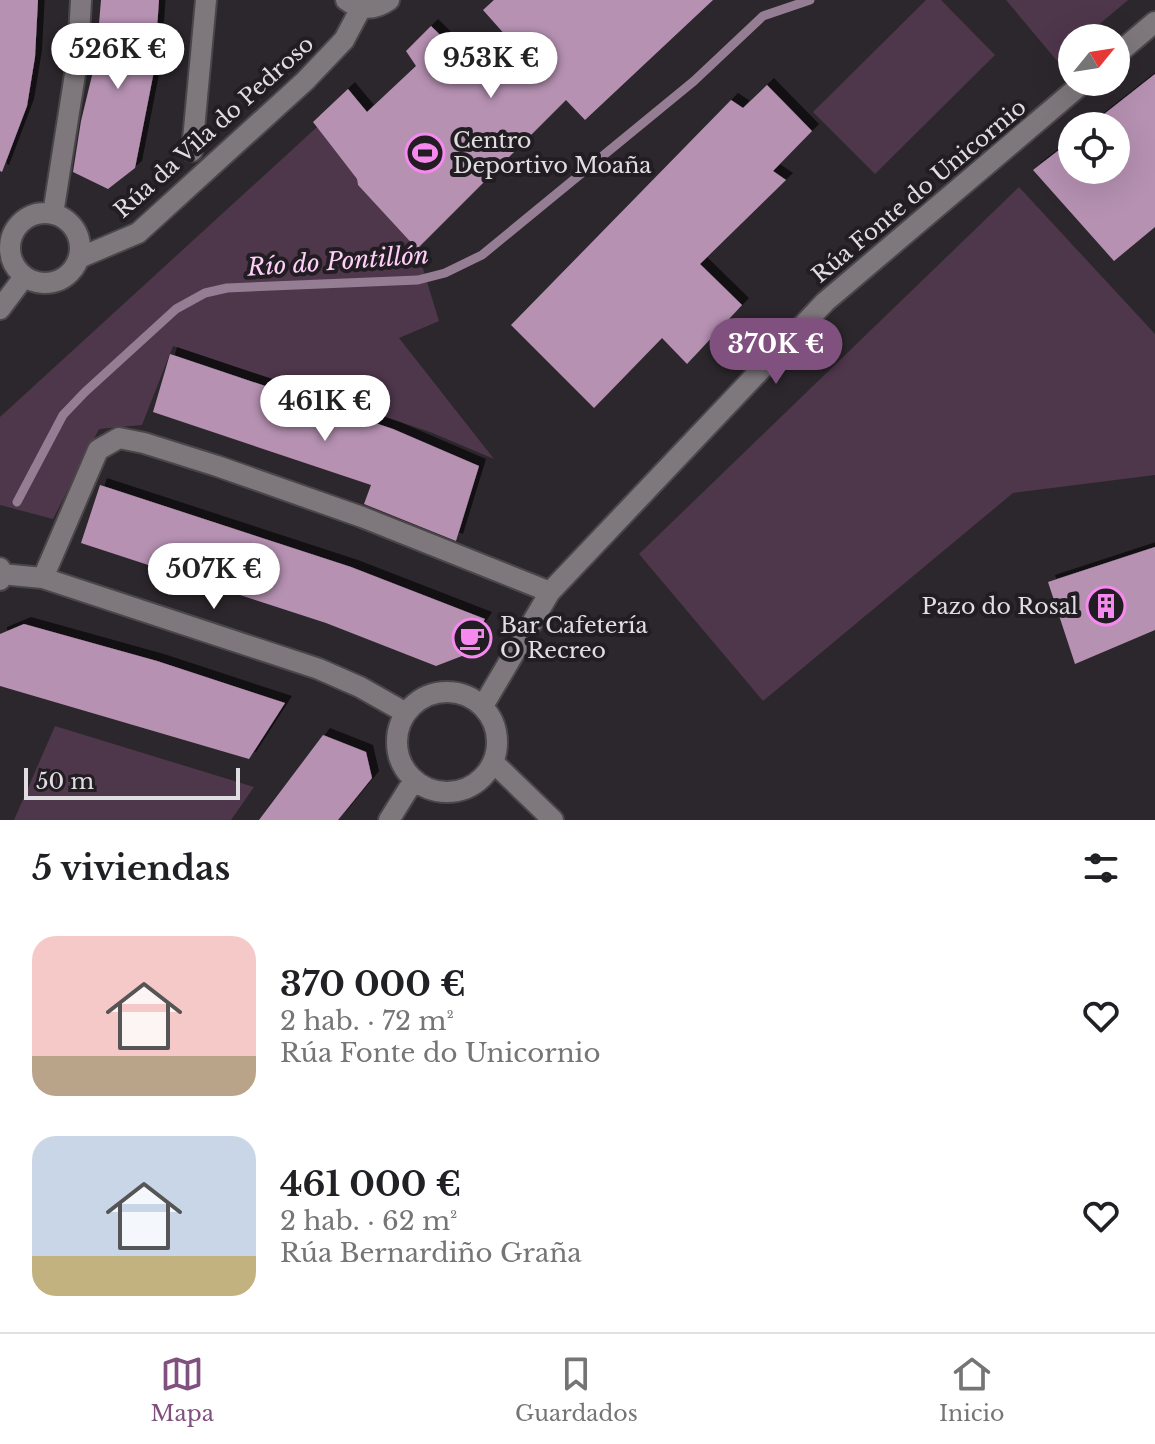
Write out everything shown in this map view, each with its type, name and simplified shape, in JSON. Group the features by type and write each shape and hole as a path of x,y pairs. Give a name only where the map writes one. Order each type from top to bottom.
{"street":[{"path":"53,214 78,55 81,0"},
{"path":"192,151 206,0"},
{"name":"Rúa da Vila do Pedroso","path":"79,258 138,233 305,81 344,40 353,4 381,6 389,0"},
{"path":"1130,43 1155,22"},
{"name":"Rúa Fonte do Unicornio","path":"483,706 550,592 825,302 1068,96"},
{"path":"42,213 53,214 72,226 78,236 79,258 74,268 57,282 34,282 24,277 11,260 11,239 23,221 42,213"},
{"path":"0,309 24,277"},
{"path":"43,578 98,450 119,438 202,461 347,512 550,592"},
{"path":"0,568 0,577 43,578 319,669 360,687 406,713"},
{"path":"442,692 457,693 483,706 496,733 497,747 493,762 484,775 458,791 442,792 414,780 405,769 397,741 406,713 415,702 442,692"},
{"path":"493,762 553,820"},
{"path":"389,820 414,780"}],"shaded area":[{"path":"926,0 941,0 995,55 875,174 813,112"},
{"path":"1006,0 1128,0 1100,24 1058,24 1057,61"},
{"path":"317,127 357,179 358,185 417,249 439,321 399,338 494,459 430,432 173,346 142,425 99,429 53,519 0,505 0,417"},
{"path":"1019,187 1155,334 1155,475 1013,493 763,701 639,554"},
{"path":"55,726 254,787 231,820 14,820"}],"building":[{"path":"0,0 38,0 35,57 27,106 2,172 0,171"},
{"path":"101,0 159,0 154,71 135,168 108,189 73,172 96,59"},
{"path":"494,0 713,0 585,120 566,100 417,249 358,185 357,179 313,122 348,89 367,112 416,66 406,51 431,26 473,67 507,37 483,10"},
{"path":"1155,74 1155,227 1114,261 1033,170 1058,151 1058,184 1130,184 1130,112 1107,112"},
{"path":"767,85 812,131 773,171 786,180 700,264 742,305 687,364 662,338 594,408 511,325 731,100 743,108"},
{"path":"170,354 393,429 479,466 456,541 364,504 371,485 153,412"},
{"path":"100,485 351,567 485,619 462,656 436,666 326,623 81,543"},
{"name":"Pazo do Rosal","path":"1155,547 1155,630 1075,664 1048,582"},
{"path":"24,624 157,661 285,703 249,759 0,686 0,634"},
{"path":"323,735 366,752 372,778 338,820 259,820"}],"waterway":[{"name":"Río do Pontillón","path":"17,502 63,415 176,309 205,293 227,288 418,280 445,273 482,255 694,81 763,16 810,0"}],"place":[{"name":"Centro Deportivo Moaña","path":"425,153"},
{"name":"Pazo do Rosal","path":"1106,606"},
{"name":"Bar Cafetería O Recreo","path":"472,638"}]}
